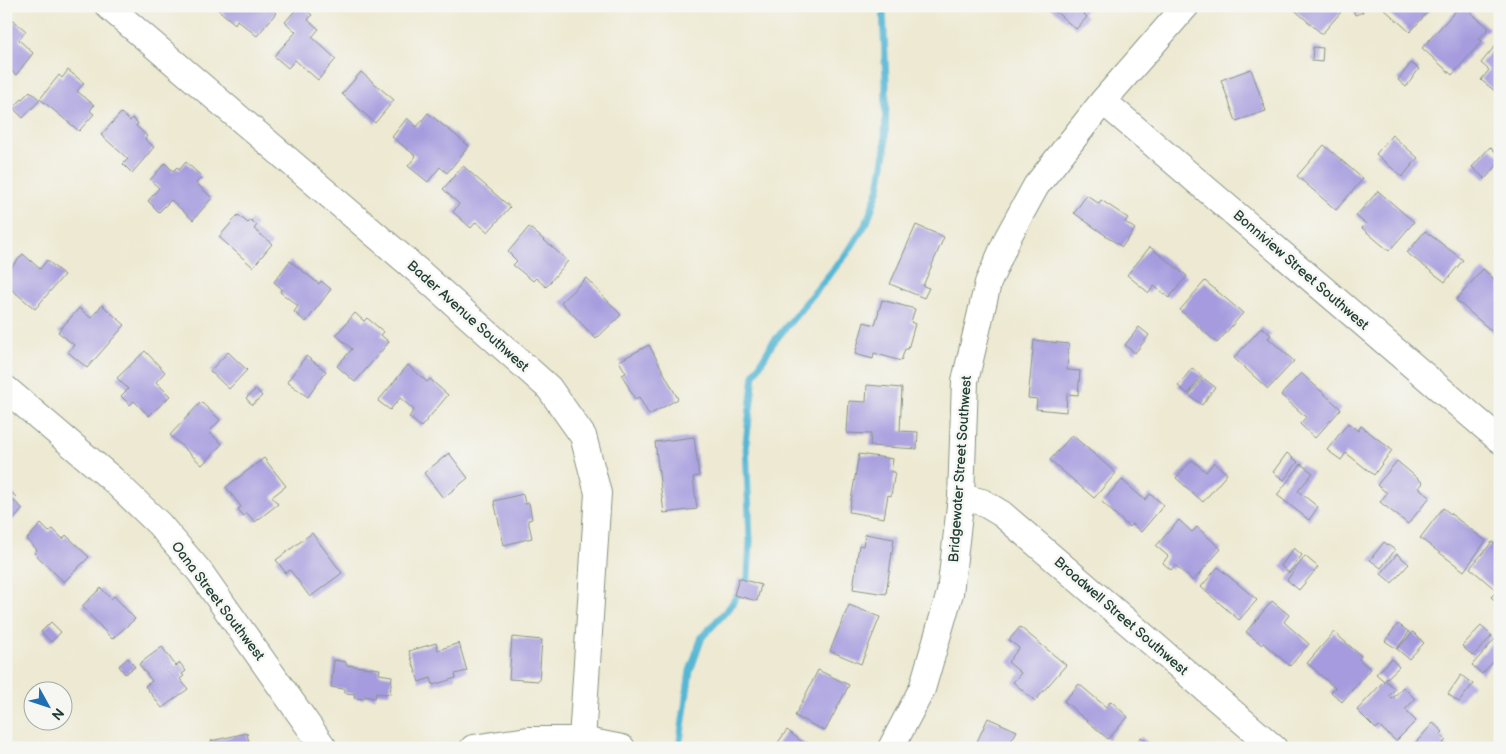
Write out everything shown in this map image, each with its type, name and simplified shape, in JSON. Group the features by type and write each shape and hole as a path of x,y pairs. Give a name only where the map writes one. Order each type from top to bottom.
{"street":[{"name":"Bader Avenue Southwest","path":"108,6 410,264 549,388 583,436 598,493 582,740"},
{"name":"Bridgewater Street Southwest","path":"891,748 922,689 950,593 961,497 965,381 988,283 1008,237 1036,186 1103,101 1186,6"},
{"name":"Bonniview Street Southwest","path":"1103,101 1500,440"},
{"name":"Oana Street Southwest","path":"6,389 112,479 159,524 200,572 324,748"},
{"name":"Broadwell Street Southwest","path":"961,497 982,502 1002,514 1274,748"},
{"path":"473,748 528,740 582,740 622,748"}],"building":[{"path":"214,6 268,6 276,13 257,36 237,20 235,24"},
{"path":"299,6 302,6 312,15 308,20 319,29 312,37 336,59 318,80 295,60 288,68 274,56 296,32 285,22"},
{"path":"1049,6 1089,6 1083,13 1087,17 1076,29"},
{"path":"1290,6 1335,6 1341,12 1322,34"},
{"path":"1352,6 1361,6 1363,12 1355,15"},
{"path":"1386,6 1433,6 1410,32 1384,9"},
{"path":"1460,6 1471,6 1474,9 1471,13 1489,28 1479,39 1482,41 1452,75 1422,48"},
{"path":"6,14 26,31 19,40 33,53 16,75 6,67"},
{"path":"1500,40 1500,95 1481,80 1489,70 1481,63"},
{"path":"1313,47 1323,48 1322,62 1312,61"},
{"path":"1411,63 1419,69 1406,87 1398,80"},
{"path":"1251,69 1266,111 1236,121 1221,80"},
{"path":"68,70 84,83 77,91 94,105 90,111 94,114 79,131 40,99 59,75 62,78"},
{"path":"361,72 394,100 375,123 342,94"},
{"path":"30,91 40,100 23,118 13,108"},
{"path":"121,113 130,121 132,118 138,123 136,126 147,136 145,139 154,147 132,173 123,164 128,159 101,135"},
{"path":"428,113 469,146 447,173 440,167 428,182 408,166 416,156 392,137 407,118 417,127"},
{"path":"1392,135 1418,158 1402,177 1376,154"},
{"path":"1324,145 1363,179 1336,210 1297,176"},
{"path":"1490,147 1500,156 1500,162 1485,179 1472,167"},
{"path":"186,162 202,177 196,183 212,198 193,220 171,200 159,212 148,201 159,188 150,180 165,163 173,171 177,167 179,170"},
{"path":"463,166 510,207 488,232 476,222 471,228 453,212 459,204 443,189"},
{"path":"1378,191 1414,222 1389,251 1362,228 1366,224 1356,216"},
{"path":"1087,195 1099,204 1101,200 1128,218 1125,222 1135,229 1122,247 1074,213"},
{"path":"238,215 248,223 251,220 257,225 254,229 272,244 253,267 219,237"},
{"path":"916,225 944,237 923,286 929,288 924,298 890,284"},
{"path":"529,227 568,261 546,287 536,278 533,281 513,265 517,261 508,252"},
{"path":"1425,231 1463,260 1445,282 1407,253"},
{"path":"1150,247 1187,276 1169,298 1154,286 1149,293 1127,275"},
{"path":"23,254 40,269 47,260 64,275 35,309 6,285 6,273"},
{"path":"290,261 319,284 321,281 331,289 306,322 294,312 298,306 280,292 282,289 274,282"},
{"path":"1483,269 1500,284 1500,328 1495,334 1456,300"},
{"path":"586,278 621,315 596,339 561,302"},
{"path":"1205,281 1243,313 1217,343 1180,310"},
{"path":"882,300 915,309 911,322 915,324 908,349 905,349 901,361 874,353 873,359 855,354 864,322 875,325"},
{"path":"102,305 125,325 87,368 68,352 74,345 58,332 79,308 91,318"},
{"path":"355,313 364,321 367,318 384,332 381,335 389,342 355,382 337,366 352,349 336,335"},
{"path":"1139,327 1149,335 1135,353 1125,345"},
{"path":"1262,327 1271,335 1268,338 1294,361 1268,389 1234,358"},
{"path":"1034,340 1069,344 1067,370 1080,371 1078,395 1067,394 1066,412 1036,409 1037,399 1028,398"},
{"path":"649,345 678,399 649,415 639,397 635,399 622,375 626,373 619,361"},
{"path":"145,351 165,372 156,382 170,396 149,416 134,401 130,405 121,396 128,389 117,378"},
{"path":"228,352 247,370 229,389 210,371"},
{"path":"306,356 326,371 308,397 287,382"},
{"path":"408,365 427,382 430,379 448,395 421,427 409,417 414,410 400,398 390,410 378,401"},
{"path":"1192,368 1202,376 1188,394 1178,386"},
{"path":"1301,373 1341,409 1315,438 1300,424 1306,417 1281,395"},
{"path":"1203,378 1215,387 1202,405 1189,395"},
{"path":"867,385 902,388 900,431 918,432 917,449 870,446 871,434 847,433 849,401 866,402"},
{"path":"256,389 262,396 252,405 246,398"},
{"path":"201,402 220,420 209,432 222,444 202,465 170,435"},
{"path":"1348,423 1358,431 1361,426 1392,450 1374,475 1346,453 1341,460 1327,450"},
{"path":"1072,435 1116,473 1094,498 1050,460"},
{"path":"694,437 699,476 693,477 697,509 664,513 655,442"},
{"path":"449,453 468,478 443,498 424,473"},
{"path":"1287,453 1298,462 1284,480 1273,472"},
{"path":"859,454 893,459 891,472 895,472 891,496 888,495 884,518 849,512"},
{"path":"264,458 286,486 272,497 278,504 255,522 247,513 243,516 238,509 241,507 226,487"},
{"path":"1192,460 1206,472 1214,462 1227,474 1203,502 1176,478"},
{"path":"1397,461 1423,483 1419,488 1430,497 1408,524 1380,502 1387,493 1377,485"},
{"path":"1301,464 1313,473 1298,491 1318,507 1309,520 1277,495"},
{"path":"1122,480 1145,500 1150,494 1164,505 1141,532 1132,524 1129,527 1102,502"},
{"path":"6,483 9,486 7,488 16,497 13,500 23,509 6,528"},
{"path":"523,494 525,504 529,503 532,519 528,520 532,538 504,545 494,501"},
{"path":"1443,508 1486,541 1464,571 1420,538"},
{"path":"1179,520 1192,532 1197,527 1221,549 1193,581 1175,565 1171,570 1163,563 1168,556 1156,546"},
{"path":"41,524 49,532 53,529 63,539 66,535 89,557 64,582 34,553 37,550 27,539"},
{"path":"312,533 342,573 310,597 290,570 286,573 276,560"},
{"path":"865,534 894,539 886,594 853,589 859,545 863,546"},
{"path":"1384,542 1395,550 1381,568 1370,560"},
{"path":"1492,542 1500,548 1500,605 1491,597 1497,591 1470,568"},
{"path":"1294,548 1302,555 1289,573 1281,566"},
{"path":"1397,554 1409,564 1392,583 1381,574"},
{"path":"1305,556 1318,567 1299,590 1287,580"},
{"path":"1218,567 1257,600 1239,620 1201,587"},
{"path":"739,578 761,585 757,601 734,595"},
{"path":"101,588 111,599 114,596 135,619 112,639 82,606"},
{"path":"1272,601 1289,615 1284,622 1309,644 1290,666 1263,643 1262,645 1246,632"},
{"path":"849,605 880,617 861,664 830,651"},
{"path":"51,622 61,632 51,642 41,632"},
{"path":"1398,624 1409,632 1397,649 1385,641"},
{"path":"1481,626 1492,636 1473,656 1462,646"},
{"path":"1020,627 1066,665 1035,701 1013,682 1021,673 1008,662 1019,648 1009,640"},
{"path":"1334,632 1361,656 1359,659 1370,669 1342,702 1331,692 1335,688 1307,663"},
{"path":"1413,632 1424,643 1409,659 1397,649"},
{"path":"512,637 542,640 539,681 509,679"},
{"path":"1495,639 1500,643 1500,654 1482,674 1472,665"},
{"path":"436,643 438,650 459,643 467,671 455,674 456,678 433,685 431,678 419,682 409,651"},
{"path":"162,647 176,666 180,663 186,671 180,679 188,689 162,708 145,686 152,681 139,664"},
{"path":"128,658 135,667 125,674 119,666"},
{"path":"1392,659 1399,667 1385,680 1395,689 1389,696 1392,699 1403,687 1415,699 1405,710 1416,721 1396,741 1379,726 1376,729 1357,710 1384,681 1376,674"},
{"path":"334,660 346,662 346,665 380,669 379,674 392,676 390,694 376,693 375,698 364,696 364,699 354,698 355,694 345,693 345,689 331,687"},
{"path":"818,670 849,685 825,731 795,716"},
{"path":"1461,675 1473,684 1459,702 1448,694"},
{"path":"1079,684 1106,707 1111,701 1128,717 1108,739 1064,701"},
{"path":"988,718 1017,731 1007,748 974,748"},
{"path":"1433,723 1443,732 1440,735 1446,740 1443,743 1449,748 1411,748"},
{"path":"787,730 810,748 774,748"},
{"path":"247,733 250,748 213,748 211,741"},
{"path":"1141,737 1153,747 1156,744 1161,748 1132,748"}],"waterway":[{"path":"679,748 690,671 702,637 730,607 748,577 750,541 746,443 754,375 772,344 848,252 867,222 879,188 885,153 886,82 883,6"}]}
